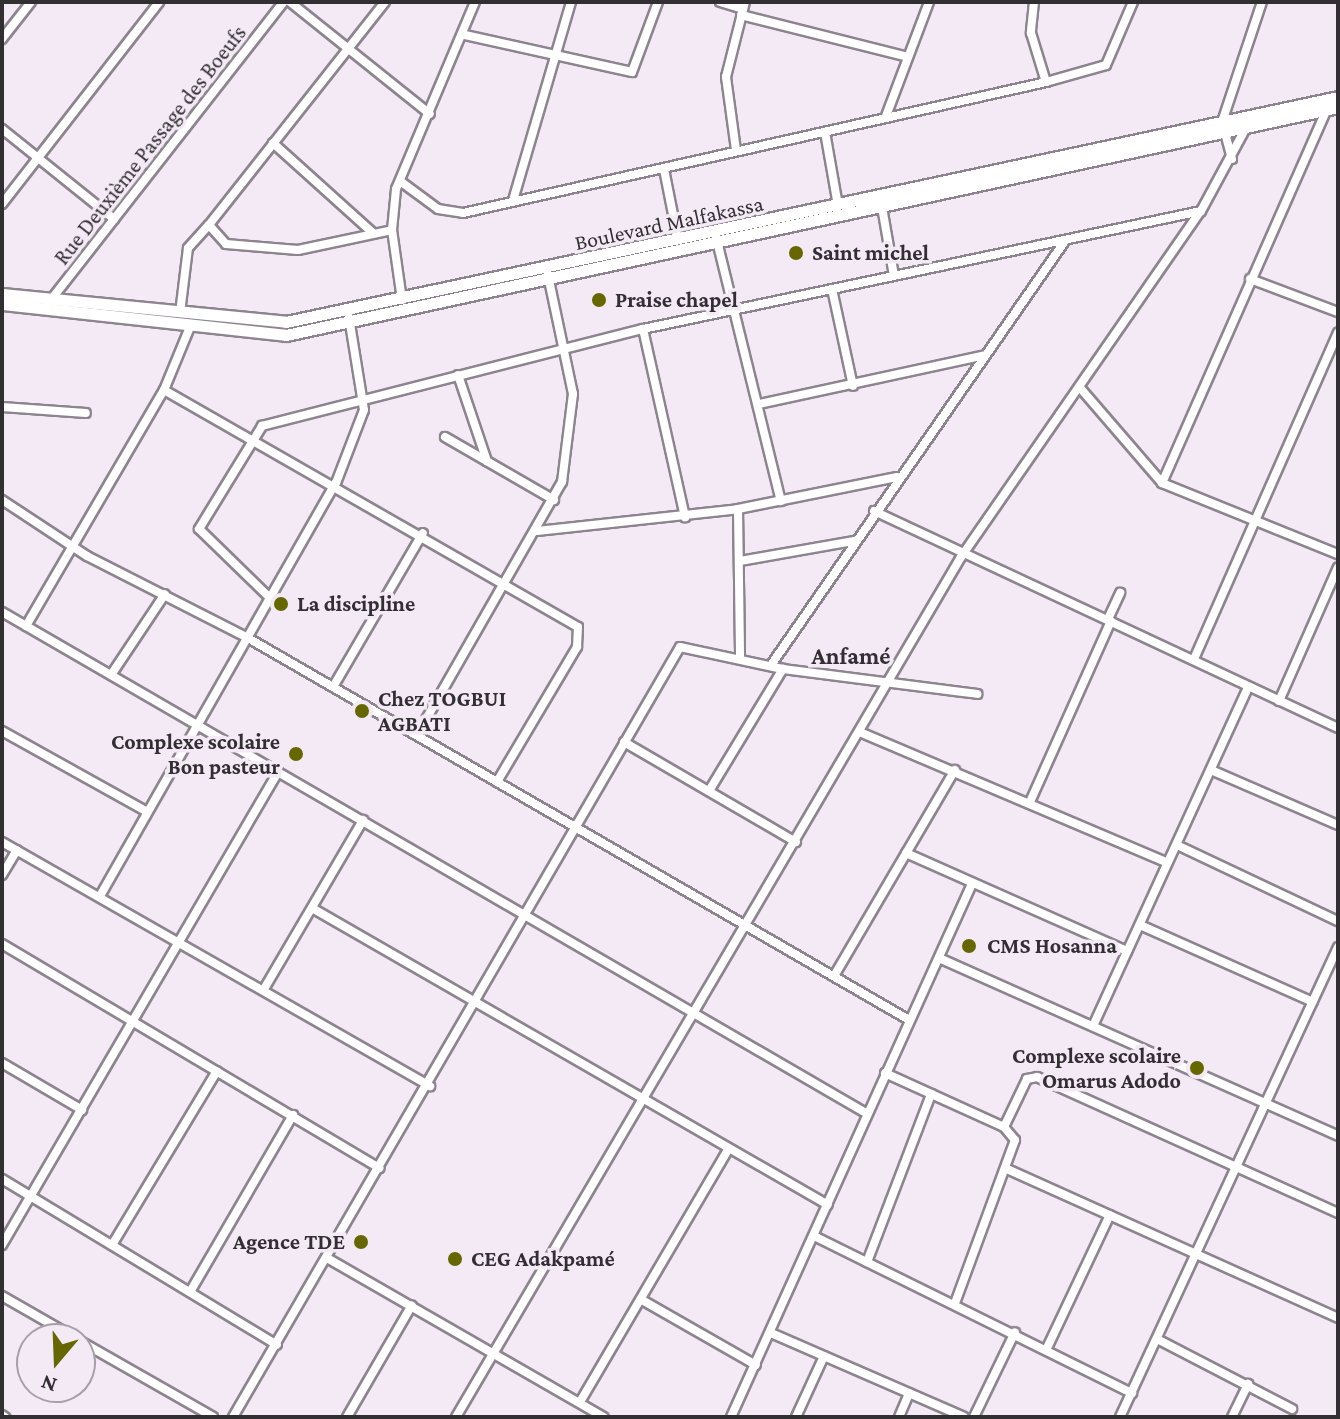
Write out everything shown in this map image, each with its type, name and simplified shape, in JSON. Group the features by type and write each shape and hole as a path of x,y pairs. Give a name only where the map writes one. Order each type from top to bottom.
{"main road":[{"name":"Boulevard Malfakassa","path":"47,304 286,322 349,318 1221,135 1250,122 1334,103"},
{"name":"Boulevard Malfakassa","path":"2,294 190,327 286,335 402,301 548,276 678,241 716,239 838,206 1222,122 1250,122"},
{"path":"2,304 47,304"}],"street":[{"path":"2,39 31,2"},
{"path":"2,204 159,2"},
{"name":"Rue Deuxième Passage des Boeufs","path":"47,304 284,2"},
{"path":"290,2 430,114"},
{"path":"180,313 188,248 345,47 385,2"},
{"path":"402,301 392,230 400,181 465,35 475,2"},
{"path":"514,197 571,2"},
{"path":"465,35 556,58 632,72 658,2"},
{"path":"720,2 908,57"},
{"path":"886,116 929,2"},
{"path":"1034,2 1031,33 1046,82"},
{"path":"400,181 450,212 664,169 736,150 1046,82 1106,65 1133,2"},
{"path":"1232,159 1221,135 1222,122 1262,2"},
{"path":"736,150 726,77 743,9"},
{"path":"1162,483 1250,279 1334,103"},
{"path":"456,1417 862,733 961,557 1081,389 1201,211 1250,122"},
{"path":"2,129 114,219"},
{"path":"825,132 838,206"},
{"path":"273,143 372,232"},
{"path":"664,169 678,241"},
{"path":"882,207 894,276"},
{"path":"270,598 199,529 250,437 262,426 643,329 1201,211"},
{"path":"209,225 218,241 244,248 298,250 392,230"},
{"path":"716,239 781,501"},
{"path":"771,665 874,511 1066,240"},
{"path":"417,735 554,500 574,415 548,276"},
{"path":"1250,279 1338,312"},
{"path":"832,289 853,386"},
{"path":"100,896 336,483 363,399 349,318"},
{"path":"26,626 164,390 190,327"},
{"path":"643,329 685,517"},
{"path":"1194,659 1338,332"},
{"path":"759,404 853,386 986,354"},
{"path":"458,375 488,461"},
{"path":"1081,389 1162,483 1338,554"},
{"path":"164,390 336,483 578,627 579,641 497,782"},
{"path":"2,407 86,413"},
{"path":"445,437 554,500"},
{"path":"537,531 685,517 898,477"},
{"path":"2,500 72,543 248,638 909,1020"},
{"path":"738,509 740,657"},
{"path":"874,511 961,557 1109,620 1338,728"},
{"path":"333,687 423,533"},
{"path":"740,561 854,541"},
{"path":"1279,701 1338,567"},
{"path":"1030,802 1120,593"},
{"path":"111,675 165,594"},
{"path":"2,612 866,1113"},
{"path":"233,1417 481,1002 575,827 680,647 740,657 783,669 977,694"},
{"path":"709,791 783,669"},
{"path":"1093,1026 1248,687"},
{"path":"2,731 146,811"},
{"path":"862,733 1168,863"},
{"path":"624,742 796,842"},
{"path":"834,976 955,770"},
{"path":"1211,770 1338,825"},
{"path":"2,1245 278,772"},
{"path":"264,989 363,820"},
{"path":"2,842 430,1086"},
{"path":"1177,845 1338,921"},
{"path":"2,875 17,850"},
{"path":"906,853 971,886 1127,951"},
{"path":"731,1417 971,886"},
{"path":"312,908 481,1002 728,1150 828,1205"},
{"path":"1140,925 1313,1002"},
{"path":"2,944 380,1168"},
{"path":"1120,1417 1200,1254 1338,947"},
{"path":"939,958 1338,1136"},
{"path":"2,1063 82,1110"},
{"path":"112,1245 217,1071"},
{"path":"885,1073 1004,1127 1015,1140 1007,1169 955,1303"},
{"path":"1004,1127 1033,1076 1338,1213"},
{"path":"867,1262 931,1094"},
{"path":"190,1292 293,1115"},
{"path":"580,1402 728,1150"},
{"path":"1007,1169 1338,1318"},
{"path":"2,1179 277,1345"},
{"path":"1047,1348 1110,1215"},
{"path":"814,1236 1015,1332 1132,1393"},
{"path":"327,1258 603,1417"},
{"path":"2,1296 49,1323"},
{"path":"642,1300 756,1365"},
{"path":"347,1417 412,1305"},
{"path":"974,1417 1015,1332"},
{"path":"771,1333 964,1417"},
{"path":"1159,1340 1292,1409"},
{"path":"96,1350 213,1417"},
{"path":"796,1417 824,1356"},
{"path":"1232,1417 1248,1384"},
{"path":"899,1417 909,1393"}],"place":[{"name":"Saint michel","path":"796,253"},
{"name":"Praise chapel","path":"599,300"},
{"name":"La discipline","path":"281,604"},
{"name":"Chez TOGBUI AGBATI","path":"362,711"},
{"name":"Complexe scolaire Bon pasteur","path":"296,754"},
{"name":"CMS Hosanna","path":"969,946"},
{"name":"Complexe scolaire Omarus Adodo","path":"1197,1068"},
{"name":"Agence TDE","path":"361,1242"},
{"name":"CEG Adakpamé","path":"455,1259"}],"district":[{"name":"Anfamé","path":"851,656"}]}
